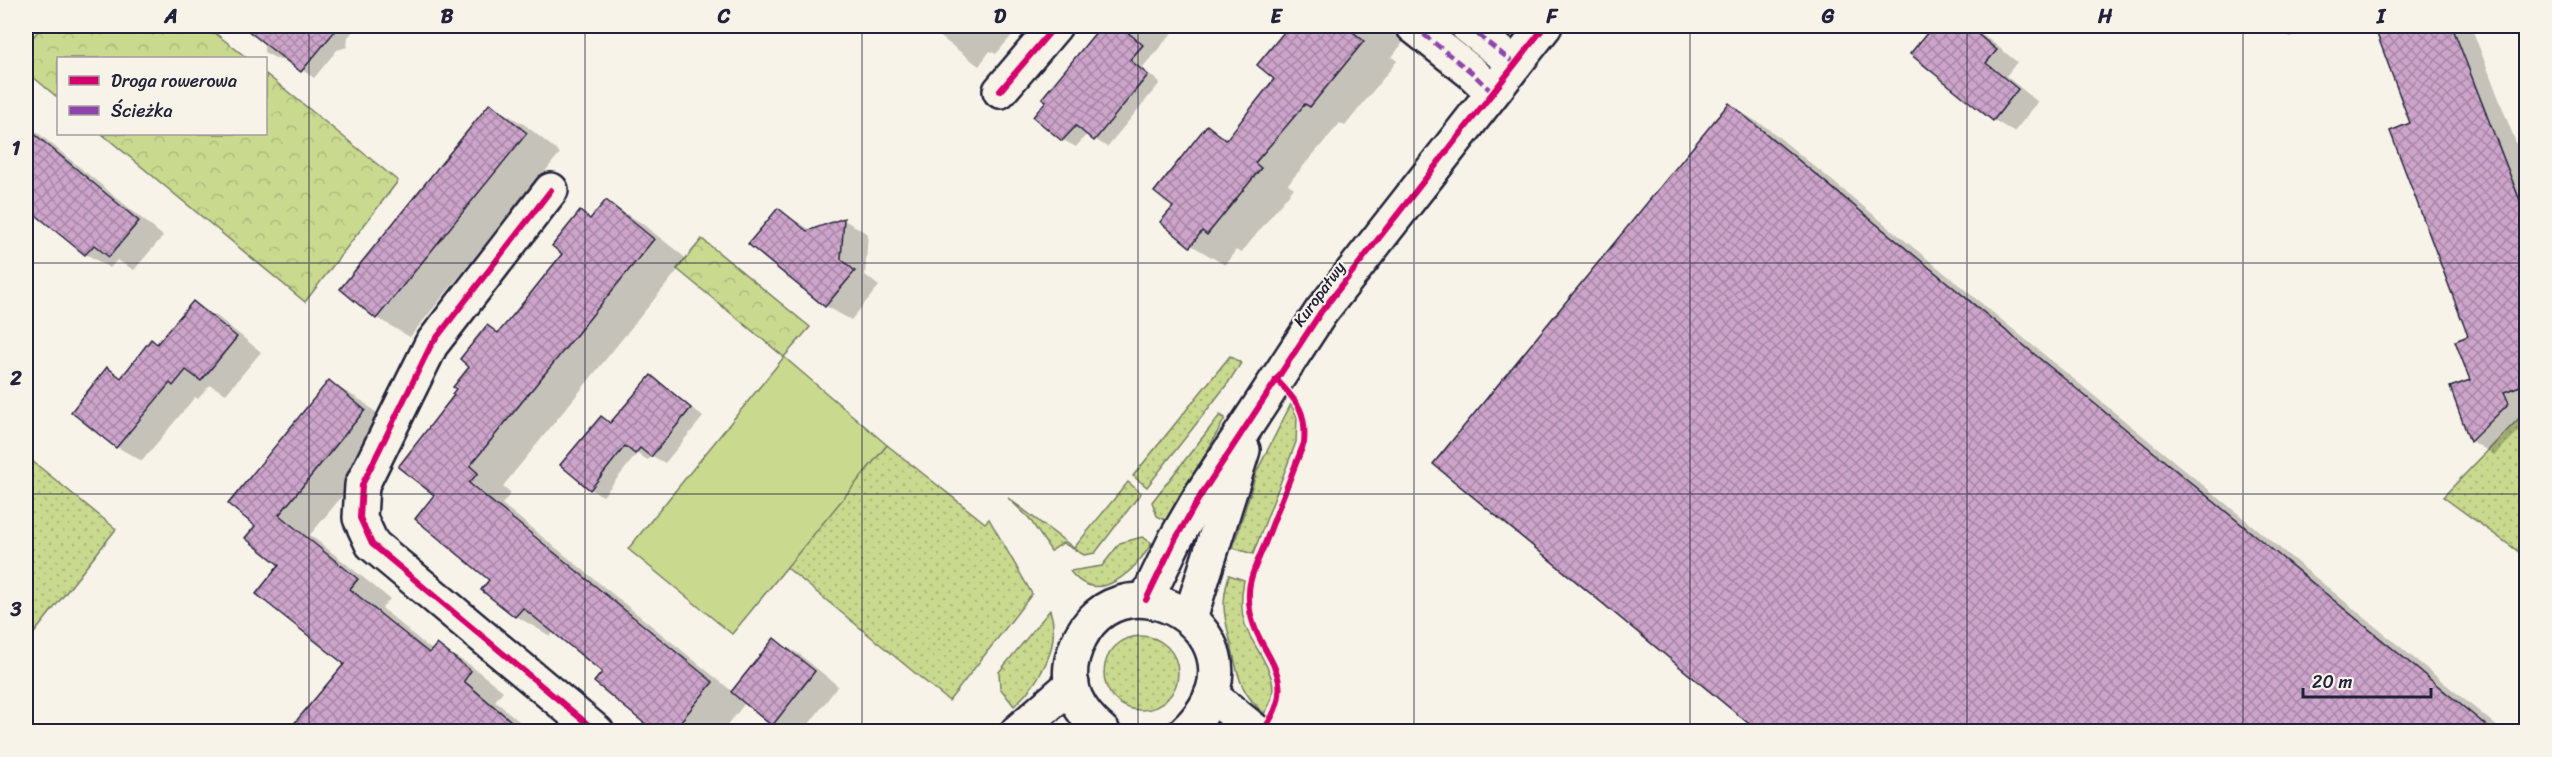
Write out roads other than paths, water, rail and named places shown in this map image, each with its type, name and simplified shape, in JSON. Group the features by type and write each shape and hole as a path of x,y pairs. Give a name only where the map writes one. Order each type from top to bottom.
{"street":[{"path":"1000,91 1055,26"},
{"path":"1413,26 1471,72 1492,92"},
{"path":"1467,26 1515,63"},
{"name":"Kuropatwy","path":"1146,600 1175,540 1201,495 1321,312 1545,26"},
{"path":"551,190 431,345 362,485 360,518 372,544 597,732"},
{"name":"Kuropatwy","path":"1190,618 1253,417"},
{"path":"1103,732 1087,718 1077,702 1072,684 1071,663 1077,643 1088,626 1105,611 1124,603 1146,600 1169,605 1190,618 1203,633 1212,652 1215,673 1211,694 1202,714 1185,732"},
{"path":"1017,732 1072,684"},
{"path":"1211,694 1257,732"}]}
